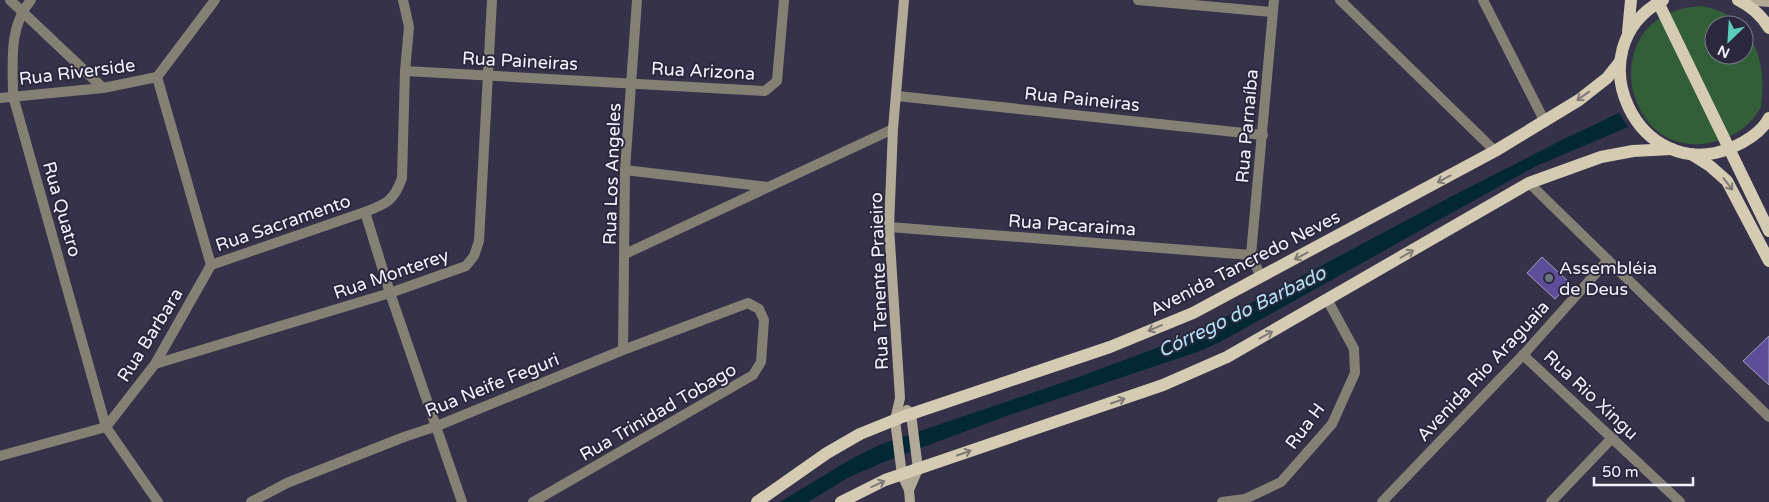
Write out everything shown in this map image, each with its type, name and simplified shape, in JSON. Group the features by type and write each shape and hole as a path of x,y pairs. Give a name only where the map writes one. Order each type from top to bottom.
{"main road":[{"name":"Rua Tenente Praieiro","path":"904,0 893,129 890,227 900,403 896,425 901,469 909,490"},
{"path":"1631,0 1627,36 1619,63 1621,90 1631,115 1649,136 1672,149 1691,154 1719,153 1745,142 1766,124 1769,118"},
{"path":"1657,0 1769,231"},
{"path":"1627,36 1647,10 1664,0 1769,211"},
{"path":"1738,0 1746,4 1764,20 1769,28"},
{"path":"1746,0 1769,2"},
{"name":"Avenida Tancredo Neves","path":"757,502 827,453 860,434 896,425 1110,347 1193,313 1495,152 1545,122 1594,88 1619,63"},
{"path":"841,502 901,469 1162,385 1227,357 1529,183 1601,157 1633,151 1672,149"},
{"path":"1691,154 1710,166 1727,181 1739,199 1769,261"},
{"path":"900,403 912,419 917,465 909,490 910,502"}],"street":[{"path":"10,0 102,88"},
{"name":"Rua Quatro","path":"31,0 22,11 12,46 13,96 106,427"},
{"path":"157,77 215,0"},
{"name":"Rua Sacramento","path":"157,77 211,265 365,212 387,203 398,192 402,178 405,71 409,27 403,0"},
{"name":"Rua Monterey","path":"155,364 390,293 466,266 474,256 479,241 492,0"},
{"name":"Rua Los Angeles","path":"623,350 625,170 637,0"},
{"name":"Rua Arizona","path":"632,84 765,91 777,81 784,0"},
{"path":"1138,0 1272,12"},
{"name":"Rua Parnaíba","path":"1251,255 1274,0"},
{"path":"1340,0 1495,152"},
{"path":"1483,0 1545,122"},
{"name":"Rua Paineiras","path":"405,71 632,84"},
{"name":"Rua Riverside","path":"0,98 102,88 157,77"},
{"name":"Rua Paineiras","path":"897,96 1262,135"},
{"path":"625,254 893,129"},
{"path":"625,170 769,187"},
{"path":"1529,183 1606,261 1769,417"},
{"path":"365,212 390,293 462,502"},
{"name":"Rua Pacaraima","path":"890,227 1251,255"},
{"path":"1251,255 1261,277"},
{"name":"Avenida Rio Araguaia","path":"1382,502 1523,355 1606,261"},
{"name":"Rua Barbara","path":"106,427 155,364 211,265"},
{"name":"Rua H","path":"1222,502 1245,500 1281,482 1332,424 1355,373 1354,349 1328,300"},
{"name":"Rua Neife Feguri","path":"251,502 287,483 437,426 623,350 748,303"},
{"name":"Rua Trinidad Tobago","path":"533,502 753,375 761,362 764,320 759,309 748,303"},
{"name":"Rua Rio Xingu","path":"1523,355 1613,437 1680,502"},
{"path":"0,456 106,427 158,502"},
{"path":"1551,502 1613,437"}],"green space":[{"path":"1700,6 1717,10 1727,15 1704,15 1704,65 1754,65 1754,45 1762,71 1763,89 1761,107 1753,119 1737,133 1717,141 1685,144 1660,133 1642,112 1632,87 1633,59 1643,34 1665,15"}],"water":[{"name":"Córrego do Barbado","path":"1619,113 1628,127 1534,167 1220,342 1197,352 1009,415 891,459 849,477 808,502 780,502 853,458 882,444 1076,378 1189,336 1460,192"}],"building":[{"name":"Assembléia de Deus","path":"1542,257 1570,283 1555,299 1527,273"},
{"path":"1769,336 1769,385 1743,361"}],"place":[{"name":"Assembléia de Deus","path":"1549,278"}]}
